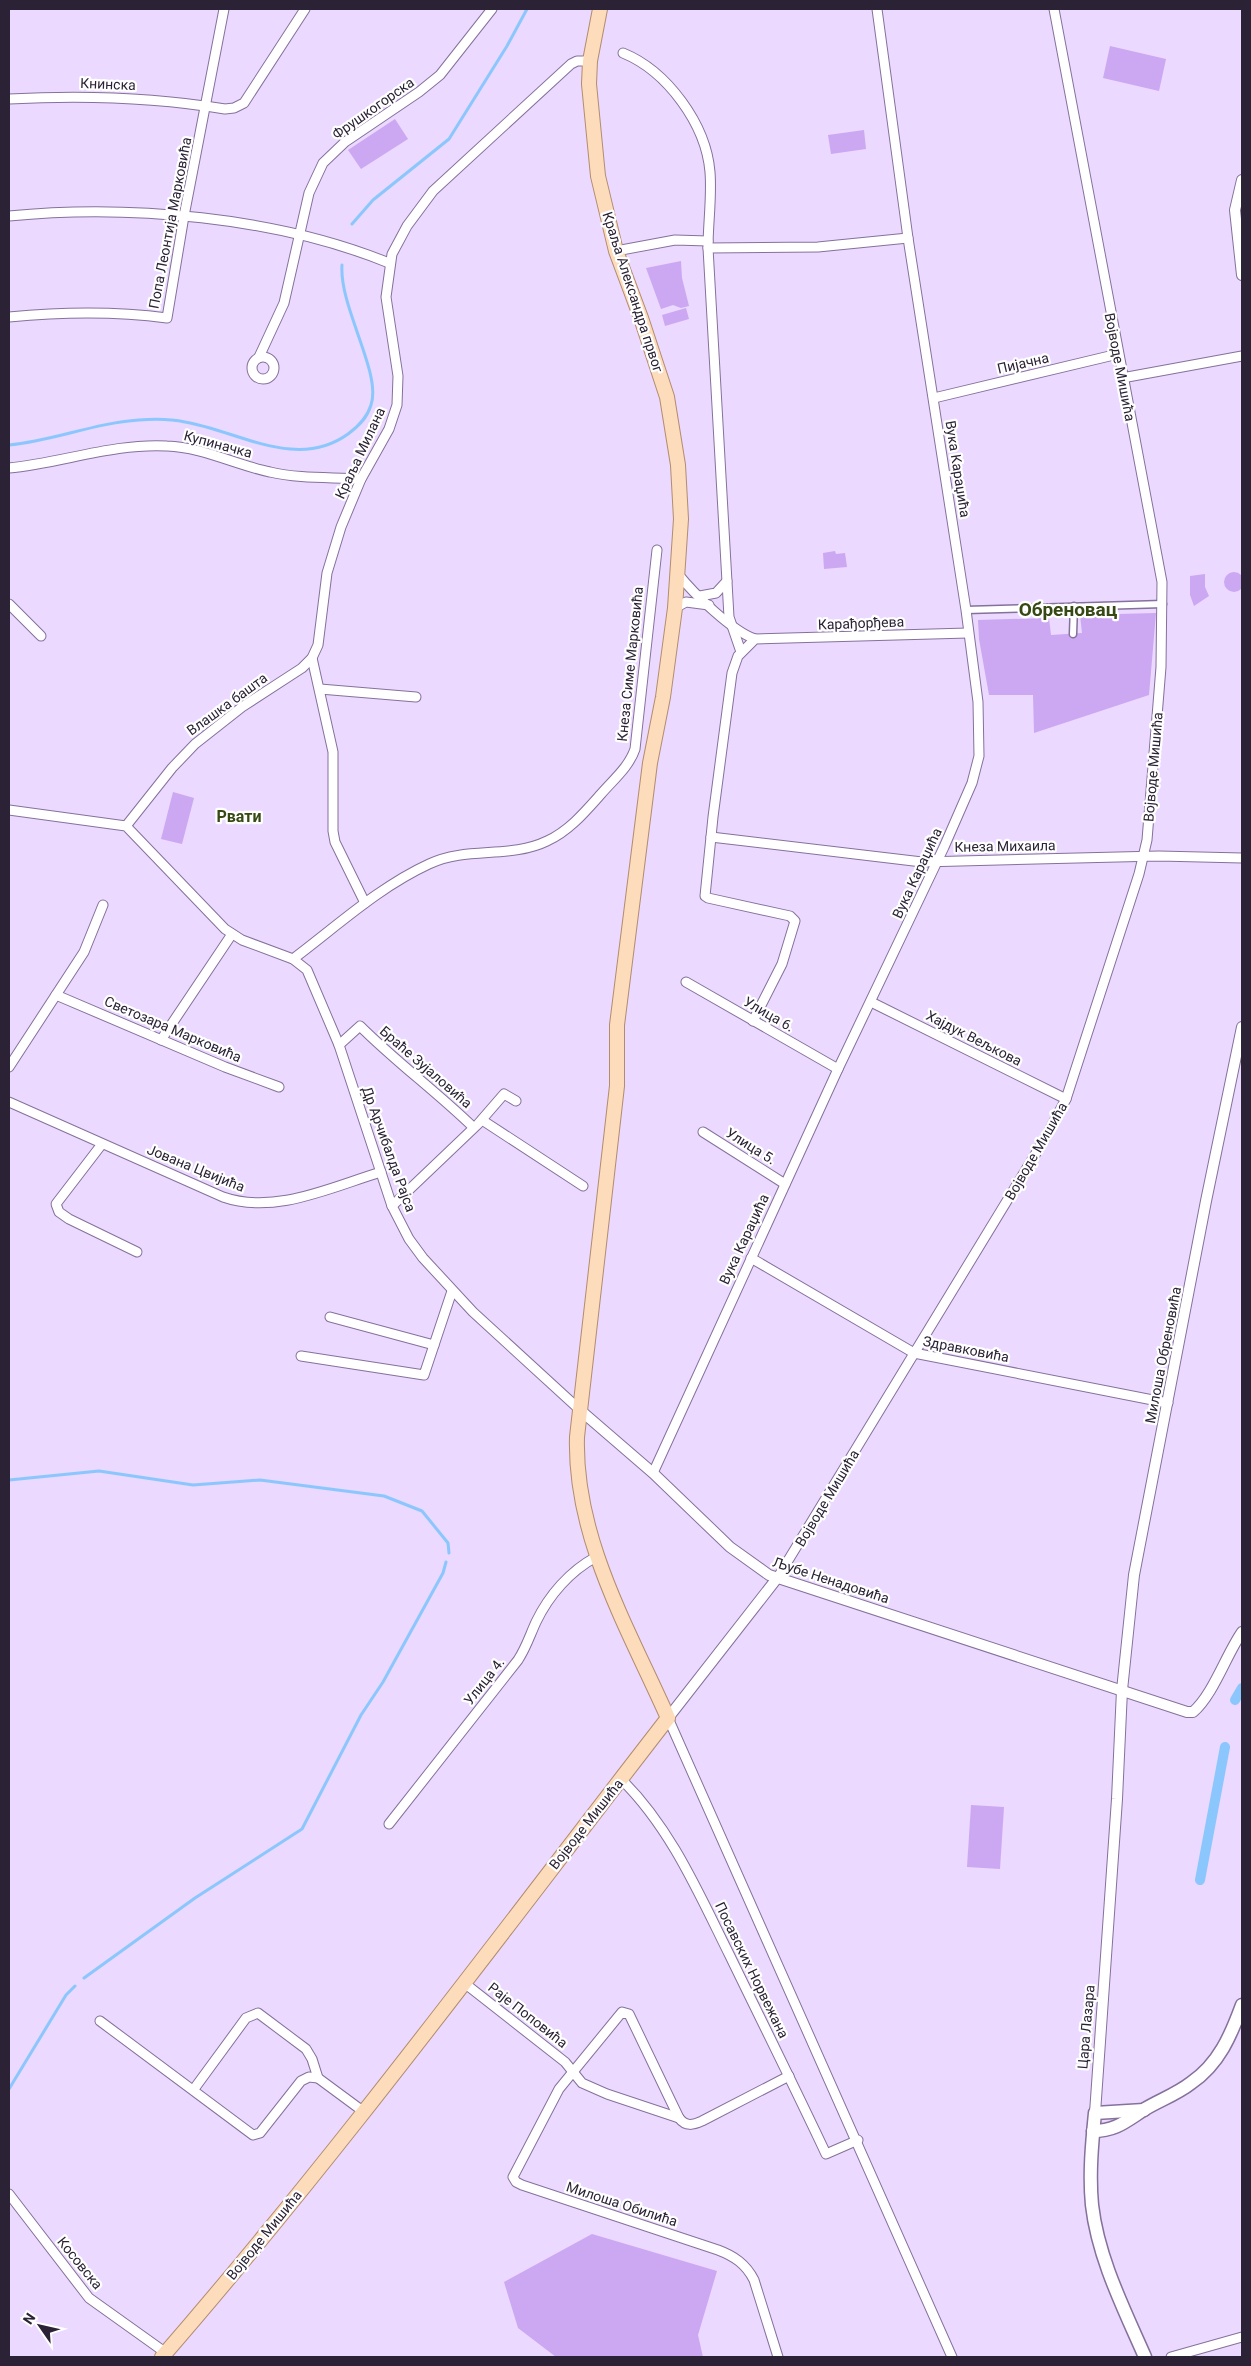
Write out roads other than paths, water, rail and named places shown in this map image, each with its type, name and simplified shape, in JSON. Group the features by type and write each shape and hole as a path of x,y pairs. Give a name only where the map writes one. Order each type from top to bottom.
{"main road":[{"name":"Краља Александра првог","path":"600,9 590,61 590,91 596,155 604,205 616,251 642,318 667,397 678,465 681,519 675,608 663,697 650,763 617,1025 617,1086 577,1437 578,1480 587,1528 596,1557 668,1718"},
{"name":"Краља Александра првог","path":"595,34 606,9"},
{"name":"Војводе Мишића","path":"164,2355 259,2243 364,2112 668,1718"},
{"path":"1093,2131 1119,2127 1144,2110 1178,2092 1204,2072 1224,2048 1242,2005"},
{"path":"1095,2113 1144,2110"},
{"name":"Цара Лазара","path":"1095,2113 1091,2186 1096,2226 1113,2283 1145,2357"}],"street":[{"name":"Попа Леонтија Марковића","path":"9,317 56,312 125,313 167,318 184,216 224,9"},
{"name":"Книнска","path":"9,99 112,97 225,109 234,108 244,103 304,9"},
{"name":"Фрушкогорска","path":"259,357 284,303 309,193 323,163 345,142 419,92 440,75 487,18 492,9"},
{"name":"Вука Караџића","path":"653,1473 838,1069 938,862 972,783 979,756 978,702 966,610 908,238 877,9"},
{"name":"Војводе Мишића","path":"668,1718 778,1577 1039,1148 1066,1099 1144,856 1161,666 1162,582 1122,378 1054,9"},
{"path":"623,53 649,67 664,79 678,97 701,138 710,171 708,245 727,581 731,626 741,652"},
{"name":"Краља Милана","path":"312,658 318,645 327,573 341,527 361,480 385,436 397,405 398,376 386,297 389,264 400,236 432,191 571,64 577,61 590,61"},
{"path":"1242,180 1235,210 1242,275"},
{"path":"9,216 98,211 184,216 300,234 350,248 389,264"},
{"path":"616,251 675,240 708,245 818,247 908,238"},
{"name":"Пијачна","path":"934,398 1118,354"},
{"path":"1122,378 1242,356"},
{"name":"Купиначка","path":"9,468 116,450 167,446 183,447 272,473 303,477 361,480"},
{"name":"Кнеза Симе Марковића","path":"293,959 365,903 418,869 446,857 515,850 546,842 576,821 626,767 635,749 657,550"},
{"path":"678,574 731,626 755,639 741,652 732,674 705,896 790,916 795,921 782,964 754,1021"},
{"path":"700,596 716,593 727,581"},
{"path":"675,608 686,602 709,605"},
{"path":"9,604 41,636"},
{"path":"966,610 1163,604"},
{"path":"1073,634 1074,606"},
{"name":"Карађорђева","path":"755,639 968,633"},
{"path":"312,658 333,752 333,831 339,850 365,903"},
{"name":"Влашка башта","path":"126,826 172,768 195,744 242,707 302,668 312,658"},
{"path":"320,689 416,697"},
{"path":"9,810 126,826 232,934 254,946 293,959"},
{"name":"Кнеза Михаила","path":"711,837 905,861 938,862 1144,856 1242,858"},
{"path":"9,1067 84,952 103,905"},
{"path":"161,1040 232,934"},
{"name":"Др Арчибалда Рајса","path":"293,959 302,965 312,978 338,1045 392,1206 416,1250 452,1291 580,1410"},
{"name":"Улица 6.","path":"686,982 838,1069"},
{"name":"Светозара Марковића","path":"56,995 161,1040 279,1087"},
{"name":"Хајдук Вељкова","path":"871,1002 1066,1099"},
{"name":"Браће Зујаловића","path":"338,1045 360,1026 392,1058 424,1082 473,1127"},
{"name":"Милоша Обреновића","path":"1122,1690 1138,1548 1242,1027"},
{"name":"Браће Зујаловића","path":"392,1206 482,1120 504,1094 516,1101"},
{"name":"Јована Цвијића","path":"9,1102 223,1197 253,1204 284,1201 380,1172"},
{"name":"Браће Зујаловића","path":"482,1120 583,1186"},
{"name":"Улица 5.","path":"703,1132 785,1184"},
{"path":"102,1144 56,1204 60,1212 69,1219 137,1252"},
{"name":"Здравковића","path":"751,1258 914,1353 1168,1404"},
{"path":"301,1356 424,1375 452,1291"},
{"path":"330,1317 434,1345"},
{"name":"Љубе Ненадовића","path":"580,1410 653,1473 730,1547 763,1572 1187,1712 1193,1712 1204,1700 1230,1650 1242,1632"},
{"name":"Улица 4.","path":"389,1824 526,1649 537,1620 551,1596 574,1572 596,1557"},
{"name":"Цара Лазара","path":"1095,2113 1117,1799 1122,1690"},
{"path":"668,1718 858,2140 952,2357"},
{"name":"Посавских Норвежана","path":"621,1779 650,1811 675,1850 789,2076 826,2154 858,2140"},
{"name":"Раје Поповића","path":"463,1982 564,2062 590,2087 679,2118 685,2124 692,2125 789,2076"},
{"path":"573,2072 620,2014 627,2012 679,2118"},
{"path":"194,2089 246,2018 258,2013 306,2048 318,2078"},
{"path":"100,2021 194,2089 253,2135 260,2133 301,2081 309,2077 318,2078 364,2112"},
{"name":"Милоша Обилића","path":"573,2072 559,2089 516,2169 513,2177 516,2182 718,2250 737,2259 750,2271 754,2280 778,2357"},
{"name":"Косовска","path":"9,2194 89,2298 164,2355"},
{"path":"1171,2357 1242,2337"}],"waterway":[{"path":"352,224 373,200 449,139 507,46 527,9"},
{"path":"9,445 42,440 122,422 150,419 185,422 246,440 288,449 308,449 329,444 348,434 365,418 371,405 373,392 366,358 347,300 342,265"},
{"path":"9,1480 99,1471 193,1485 260,1480 384,1496 422,1511 448,1543 449,1553"},
{"path":"84,1978 195,1898 302,1829 361,1715 383,1682 443,1573 446,1562"},
{"path":"1235,1700 1242,1688"},
{"path":"1200,1880 1225,1747"},
{"path":"9,2089 66,1995 75,1986"}],"district":[{"name":"Обреновац","path":"1068,609"},
{"name":"Рвати","path":"239,816"}]}
